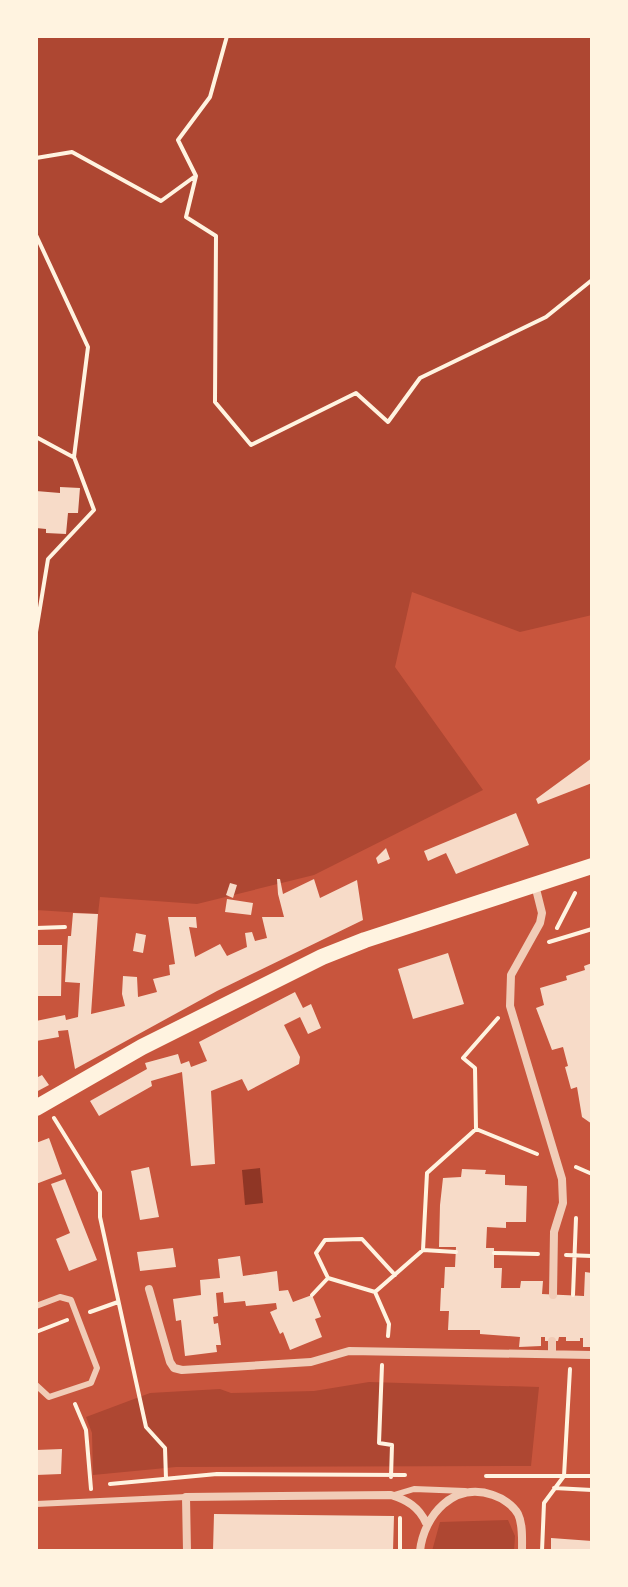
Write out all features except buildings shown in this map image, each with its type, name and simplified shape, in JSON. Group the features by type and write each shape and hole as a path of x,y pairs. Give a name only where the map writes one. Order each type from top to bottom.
{"main road":[{"path":"40,1105 142,1047 322,957 592,866"}],"street":[{"path":"535,885 542,913 540,923 508,986 510,1006 558,1160 563,1203 554,1232 553,1295"},
{"path":"149,1289 174,1368 311,1362 349,1351 592,1355"},
{"path":"552,1341 552,1354"},
{"path":"420,1551 426,1523 440,1508 465,1491 482,1491 498,1497 518,1515 522,1551"},
{"path":"187,1551 186,1497 391,1495 406,1500 422,1514 426,1523"}],"lane":[{"path":"36,1306 60,1297 71,1300 97,1368 91,1383 49,1397 36,1385"},
{"path":"391,1495 414,1489 465,1491"},
{"path":"36,1504 186,1497"}],"path":[{"path":"227,36 210,97 178,140 196,176 186,217 216,236 215,402 251,445 356,393 388,422 420,378 546,317 592,280"},
{"path":"36,158 72,152 161,201 196,176"},
{"path":"36,235 88,347 74,457 94,510 48,559 36,632"},
{"path":"36,437 74,457"},
{"path":"36,928 65,927"},
{"path":"549,942 592,929"},
{"path":"423,1250 427,1173 476,1129 475,1068 463,1058 486,1031"},
{"path":"40,1105 100,1192 100,1217 146,1427 165,1448 167,1498"},
{"path":"476,1129 551,1160 558,1160"},
{"path":"576,1181 577,1168"},
{"path":"573,1295 576,1208"},
{"path":"395,1275 362,1239 325,1240 316,1253 328,1278 375,1292 389,1324 379,1443 392,1445 390,1508 401,1518 400,1551"},
{"path":"375,1292 423,1250 456,1252"},
{"path":"494,1253 592,1256"},
{"path":"312,1295 328,1278"},
{"path":"542,1551 544,1503 564,1476 571,1354"},
{"path":"69,1390 86,1430 92,1500"},
{"path":"106,1484 217,1474 413,1475"},
{"path":"474,1476 592,1476"},
{"path":"77,1487 91,1486"},
{"path":"553,1488 592,1490"}],"shaded area":[{"path":"36,36 592,36 592,615 520,632 412,592 395,667 483,790 314,875 197,904 100,897 98,914 36,910"},
{"path":"260,1168 263,1203 245,1205 242,1170"},
{"path":"369,1382 539,1387 531,1466 176,1467 93,1475 92,1433 86,1417 150,1393 220,1389 231,1393 314,1391"},
{"path":"508,1520 515,1536 514,1551 432,1551 440,1522"}]}
